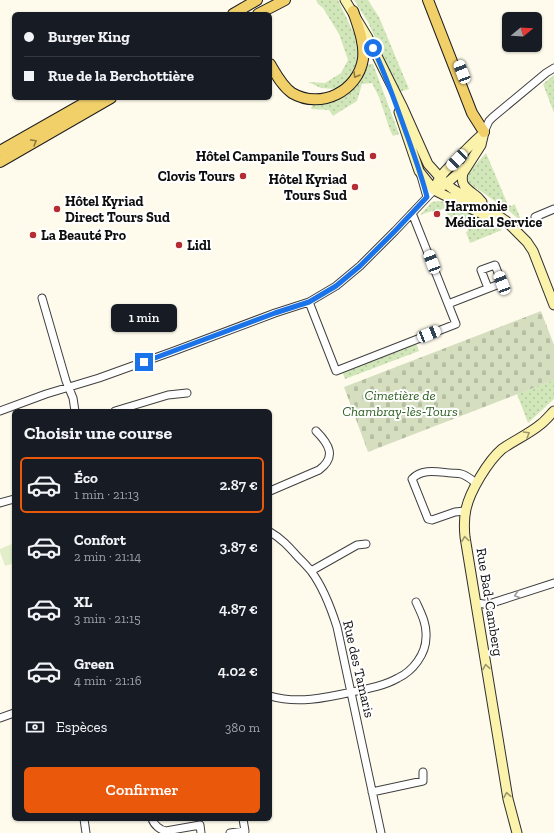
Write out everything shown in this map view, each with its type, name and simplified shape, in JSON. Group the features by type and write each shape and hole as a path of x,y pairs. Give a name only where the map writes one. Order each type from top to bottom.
{"main road":[{"path":"236,12 257,0"},
{"path":"262,12 285,0"},
{"path":"428,0 472,113 484,132"},
{"path":"434,0 478,111 484,132"},
{"path":"272,67 285,87 298,96 315,100 324,99 340,93 353,81 358,73 362,59 362,44 352,11"},
{"path":"0,152 90,100"},
{"path":"0,162 108,100"}],"street":[{"path":"345,0 367,36 403,108 428,164 446,184 506,221 527,242 533,251 554,305"},
{"path":"381,66 427,197"},
{"path":"490,210 476,195 464,186 462,182 463,173 481,145 484,132 493,116 554,68"},
{"path":"434,190 439,177 484,132"},
{"path":"0,411 174,351 275,313 309,302 336,286 360,266 434,190 446,184 469,163"},
{"path":"419,171 434,190 502,224 520,235"},
{"path":"535,216 554,209"},
{"path":"309,302 336,371 456,324 412,213"},
{"path":"448,304 488,288"},
{"path":"42,298 73,398 75,409"},
{"path":"122,409 168,395 187,393"},
{"name":"Rue Bad-Camberg","path":"516,833 508,799 465,537 465,511 468,500 476,484 489,463 498,453 540,425 554,411"},
{"path":"272,490 324,467 329,458 329,449 325,440 316,431"},
{"path":"465,511 455,512 430,520 428,519 412,478 423,472 432,471 462,474 476,484"},
{"path":"0,503 12,499"},
{"name":"Rue des Tamaris","path":"272,533 287,544 311,571 320,585 331,609 337,627 381,833"},
{"path":"311,571 357,545 366,544"},
{"path":"476,603 484,604 496,602 554,583"},
{"path":"272,697 290,700 315,699 381,685 399,678 416,663 422,652 426,638 425,623 416,602"},
{"path":"0,718 12,714"},
{"path":"372,792 423,781 423,772"},
{"path":"84,821 86,833"},
{"path":"153,821 154,824 166,831 199,822 201,833"},
{"path":"230,833 245,830 243,821"}],"green space":[{"path":"316,0 338,0 360,46 358,65 348,82 336,89 321,88 308,82 325,83 341,73 348,60 339,34 323,8"},
{"path":"354,0 368,0 379,17 409,89 399,92 368,22"},
{"path":"367,64 373,64 399,134 393,136 379,97 372,83 362,84 357,101 333,116 329,110 311,109 313,103 329,100"},
{"path":"554,75 554,113 543,84"},
{"path":"486,153 508,205 515,205 522,222 469,183 467,178 469,172"},
{"path":"432,202 445,202 491,223 502,230 470,243 466,232 468,231 464,218 451,223 445,208 433,213 432,211 420,215"},
{"name":"Cimetière de Chambray-lès-Tours","path":"541,311 554,345 554,380 368,452 344,387"},
{"path":"416,343 419,351 345,379 342,371"},
{"path":"554,380 554,399 528,423 517,394"},
{"path":"12,544 12,564 5,566 0,549"}],"place":[{"name":"Hôtel Campanile Tours Sud","path":"373,156"},
{"name":"Clovis Tours","path":"243,176"},
{"name":"Hôtel Kyriad Tours Sud","path":"355,187"},
{"name":"Hôtel Kyriad Direct Tours Sud","path":"57,209"},
{"name":"Harmonie Médical Service","path":"437,214"},
{"name":"La Beauté Pro","path":"33,235"},
{"name":"Lidl","path":"179,245"}],"route":[{"path":"144,362 275,313 309,302 336,286 360,266 427,197 400,117 373,48"}]}
